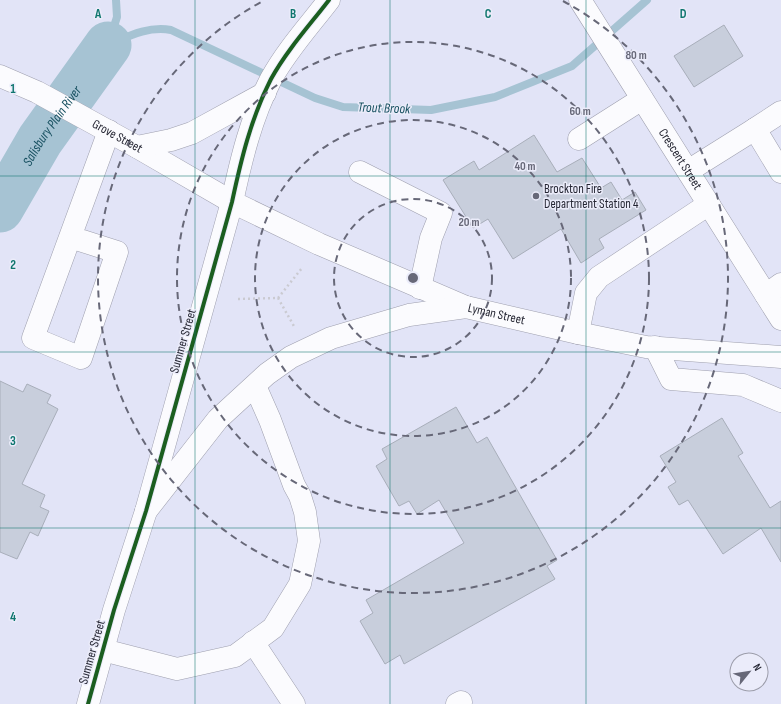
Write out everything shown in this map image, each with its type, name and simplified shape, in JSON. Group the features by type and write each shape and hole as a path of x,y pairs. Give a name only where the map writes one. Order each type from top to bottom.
{"main road":[{"name":"Summer Street","path":"88,704 146,511 232,202 242,156 259,104 283,60 330,0"},
{"name":"Crescent Street","path":"583,6 709,204 774,290 781,319"},
{"name":"Grove Street","path":"0,76 37,92 137,147 232,202"},
{"path":"137,147 171,140 192,133 265,93"},
{"path":"579,139 642,99"},
{"path":"688,171 781,112"},
{"path":"70,237 117,252 81,358 32,338 70,237 102,128"},
{"path":"755,129 778,161"},
{"path":"360,172 441,213 431,238 420,288"},
{"name":"Lyman Street","path":"232,202 319,244 466,307 578,333 646,346 781,357"},
{"path":"578,333 586,293 599,277 709,204"},
{"path":"146,511 218,419 267,374 291,357 331,338 409,315 466,307"},
{"path":"655,347 671,379 743,385 781,401"},
{"path":"103,650 177,669 235,656 273,628 300,584 309,541 305,512 270,420 254,386"},
{"path":"253,642 294,704"}],"path":[{"path":"238,299 278,298 302,268"},
{"path":"278,298 298,333"}],"building":[{"path":"724,25 743,56 694,87 674,56"},
{"name":"Brockton Fire Department Station 4","path":"534,135 557,172 582,158 601,188 611,182 622,200 635,192 646,210 599,239 604,248 581,263 561,229 513,259 488,219 473,228 443,180 474,161 479,170"},
{"path":"0,381 23,392 27,384 51,395 47,403 58,409 22,484 45,495 40,507 49,511 38,536 30,532 17,559 0,552"},
{"path":"456,407 477,443 487,437 557,560 547,566 555,579 404,664 400,655 385,664 360,621 373,613 366,600 464,543 439,500 417,514 409,501 399,506 376,466 387,459 382,449"},
{"path":"722,418 743,453 738,456 770,508 781,501 781,562 761,528 723,554 688,500 679,505 668,487 676,482 660,456"}],"waterway":[{"path":"108,45 117,17 116,0"},
{"name":"Trout Brook","path":"108,45 131,35 154,29 171,30 315,98 343,107 431,110 495,97 572,66 647,0"},
{"name":"Salisbury Plain River","path":"0,209 40,140 108,45"}],"cycle path":[{"path":"88,704 114,610 146,511 232,202 252,124 264,94 277,68 329,0"}],"place":[{"name":"Brockton Fire Department Station 4","path":"536,196"}]}
